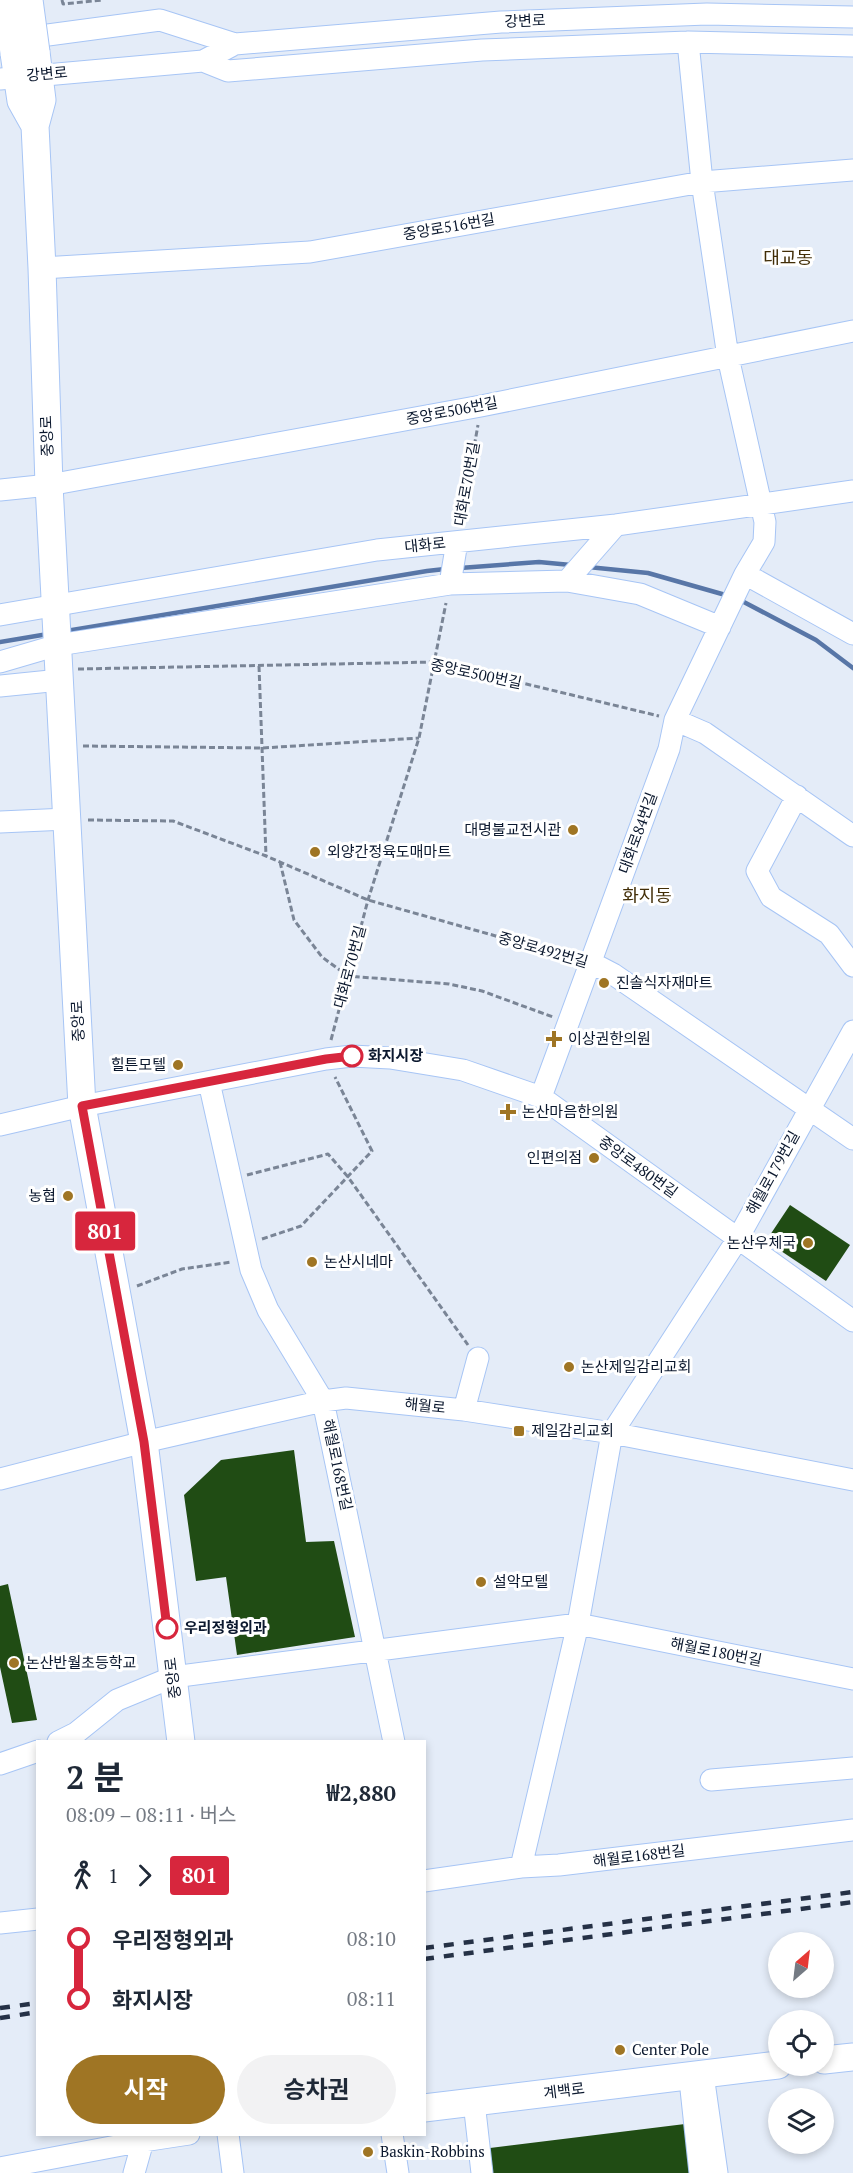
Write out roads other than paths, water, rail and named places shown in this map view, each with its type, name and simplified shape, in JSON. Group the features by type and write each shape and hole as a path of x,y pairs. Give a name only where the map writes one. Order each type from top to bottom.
{"main road":[{"name":"중앙로","path":"7,0 18,62 42,100 35,126 49,486 82,1106 144,1442 181,1740"},
{"name":"중앙로","path":"18,62 29,0"},
{"path":"834,2059 853,2057"},
{"name":"계백로","path":"426,2108 768,2067"}],"street":[{"name":"강변로","path":"202,61 235,45 501,22 707,14 853,17"},
{"path":"18,62 160,20 235,45"},
{"name":"강변로","path":"18,62 202,61 228,71 482,50 688,42 853,46"},
{"name":"대화로84번길","path":"541,1097 669,748 675,720 742,581 764,542 765,522 728,357 702,182 688,42"},
{"name":"중앙로516번길","path":"42,268 310,252 702,182 853,170"},
{"name":"중앙로506번길","path":"0,490 49,486 481,406 853,331"},
{"name":"대화로","path":"0,615 377,550 616,525 853,491"},
{"path":"567,581 616,525"},
{"name":"대화로70번길","path":"450,584 457,542"},
{"path":"0,686 60,665 450,584 567,581 640,594 720,627"},
{"path":"742,581 853,634"},
{"path":"0,662 60,665"},
{"path":"675,720 705,733 853,837"},
{"path":"797,796 757,871 771,897 829,934 853,966"},
{"path":"0,822 67,819"},
{"name":"중앙로492번길","path":"590,962 613,975 853,1139"},
{"name":"해월로179번길","path":"612,1433 737,1240 853,1031"},
{"name":"중앙로480번길","path":"0,1125 82,1106 326,1059 352,1056 390,1058 463,1070 541,1097 853,1322"},
{"name":"해월로168번길","path":"209,1082 251,1270 268,1310 323,1401 394,1740"},
{"path":"464,1410 478,1358"},
{"name":"해월로","path":"0,1479 144,1442 323,1401 346,1398 464,1410 612,1433 853,1480"},
{"path":"521,1867 578,1624 612,1433"},
{"name":"해월로180번길","path":"62,1740 76,1733 117,1700 173,1677 578,1624 853,1679"},
{"path":"0,1764 36,1752"},
{"path":"711,1780 853,1767"},
{"name":"해월로168번길","path":"426,1881 521,1867 559,1865 853,1830"},
{"path":"0,1923 36,1919"},
{"path":"696,2075 700,2173"},
{"path":"696,2075 717,2173"},
{"path":"474,2102 482,2173"},
{"path":"0,2168 176,2136"},
{"path":"228,2136 233,2173"},
{"path":"392,2136 398,2173"},
{"path":"134,2173 143,2141"}],"waterway":[{"path":"460,568 539,562 571,565"},
{"path":"588,567 648,573 729,596"},
{"path":"66,631 445,569"},
{"path":"740,600 816,640 853,668"},
{"path":"0,642 48,634"}],"railway":[{"path":"426,1948 853,1892"},
{"path":"426,1959 853,1902"},
{"path":"0,2008 36,2003"},
{"path":"0,2018 36,2012"}],"place":[{"name":"대명불교전시관","path":"573,830"},
{"name":"외양간정육도매마트","path":"315,852"},
{"name":"진솔식자재마트","path":"604,983"},
{"name":"이상권한의원","path":"554,1039"},
{"name":"화지시장","path":"352,1056"},
{"name":"힐튼모텔","path":"178,1065"},
{"name":"논산마음한의원","path":"508,1112"},
{"name":"인편의점","path":"594,1158"},
{"name":"농협","path":"68,1196"},
{"name":"논산우체국","path":"808,1243"},
{"name":"논산시네마","path":"312,1262"},
{"name":"논산제일감리교회","path":"569,1367"},
{"name":"제일감리교회","path":"519,1431"},
{"name":"설악모텔","path":"481,1582"},
{"name":"우리정형외과","path":"167,1628"},
{"name":"논산반월초등학교","path":"14,1663"},
{"name":"Center Pole","path":"620,2050"},
{"name":"Baskin-Robbins","path":"368,2152"}],"district":[{"name":"대교동","path":"788,258"},
{"name":"화지동","path":"647,896"}]}
